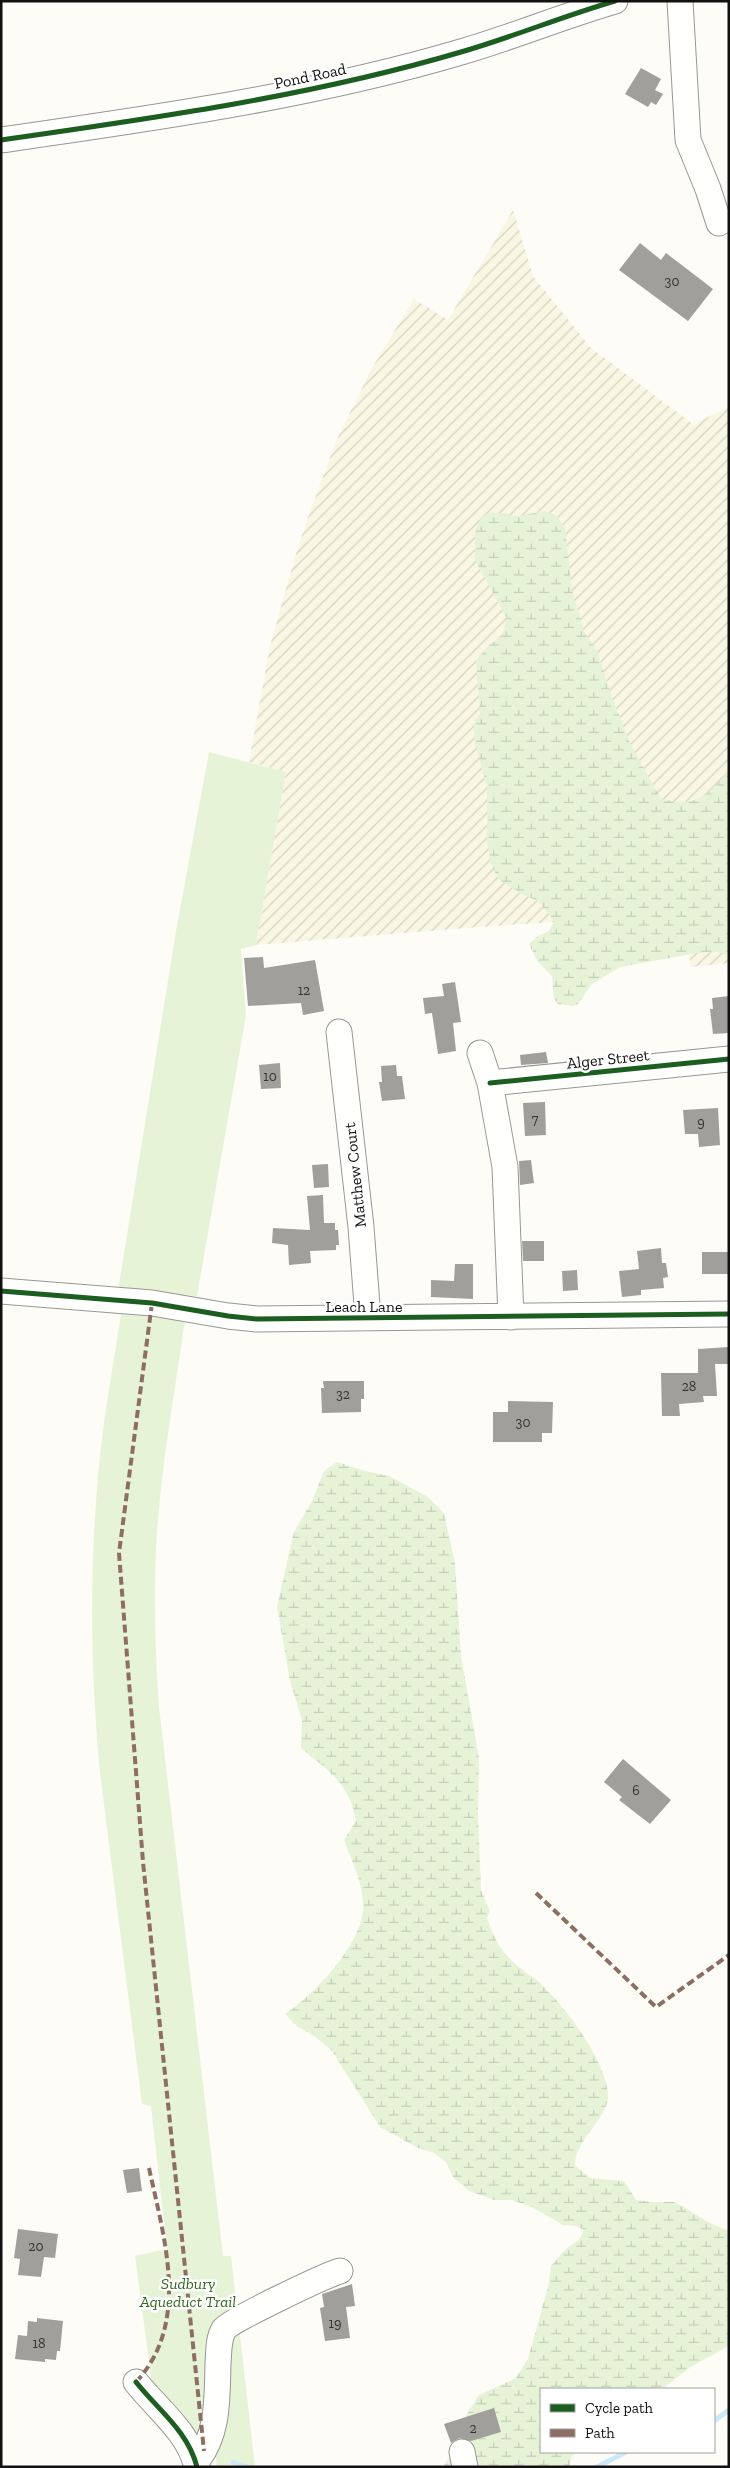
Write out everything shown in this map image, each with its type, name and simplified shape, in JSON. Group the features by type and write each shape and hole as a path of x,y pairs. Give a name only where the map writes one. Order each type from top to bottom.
{"street":[{"name":"Pond Road","path":"1,140 244,102 357,79 462,52 570,14 615,1"},
{"path":"680,1 688,140 708,189 719,223"},
{"name":"Matthew Court","path":"339,1032 361,1227 368,1318"},
{"path":"480,1053 490,1083 505,1167 511,1317"},
{"name":"Alger Street","path":"490,1083 729,1059"},
{"name":"Leach Lane","path":"1,1291 152,1303 242,1318 729,1314"},
{"path":"196,2464 213,2432 217,2400 219,2346 224,2328 239,2318 310,2283 340,2271"},
{"path":"136,2382 153,2404 183,2434 196,2464"}],"shaded area":[{"path":"513,210 533,276 591,348 693,424 729,407 729,963 691,967 684,910 634,917 478,927 256,945 286,772 249,762 270,646 308,517 337,439 372,368 414,299 448,320"}],"green space":[{"path":"545,511 557,516 565,528 572,590 584,631 598,653 612,698 631,745 661,799 684,802 700,798 714,787 729,770 729,955 717,952 697,953 620,967 592,984 578,1004 573,1006 558,1004 554,999 552,976 538,962 529,944 538,936 549,931 554,921 538,901 521,894 498,879 491,863 487,842 487,787 474,739 474,723 480,713 476,660 489,645 502,636 507,619 475,560 475,530 482,516 491,512 517,516"},
{"path":"209,752 286,772 256,945 241,949 246,1015 197,1296 118,1291 176,931"},
{"name":"Sudbury Aqueduct Trail","path":"121,1314 185,1320 165,1452 157,1532 155,1598 159,1707 223,2256 231,2256 255,2467 217,2467 215,2451 153,2391 135,2256 167,2249 151,2106 142,2104 100,1773 94,1694 92,1615 96,1496 104,1421"},
{"path":"337,1462 389,1476 428,1497 444,1513 455,1564 461,1656 479,1758 478,1815 481,1890 490,1911 487,1918 503,1952 541,1984 564,2009 584,2036 600,2065 608,2093 604,2111 580,2146 576,2155 575,2165 590,2178 624,2181 636,2200 675,2202 708,2222 729,2231 729,2346 692,2366 663,2388 540,2388 540,2453 575,2453 572,2456 569,2467 443,2467 449,2458 453,2436 479,2395 516,2378 528,2359 548,2287 551,2266 566,2249 579,2240 584,2230 576,2226 563,2225 532,2207 511,2200 494,2200 469,2191 453,2177 446,2162 434,2153 418,2148 380,2127 332,2051 317,2038 297,2026 285,2014 309,1995 334,1968 353,1939 360,1925 363,1911 360,1884 344,1840 356,1821 353,1808 343,1787 329,1771 301,1748 302,1720 290,1681 277,1606 294,1532 312,1501 324,1471"}],"building":[{"path":"641,68 661,79 655,90 663,94 656,105 651,102 648,107 625,94"},
{"path":"640,243 661,260 666,253 713,289 688,321 619,270"},
{"path":"263,957 264,968 315,960 324,1011 303,1015 301,1003 248,1006 244,958"},
{"path":"455,982 461,1022 453,1023 456,1051 438,1054 432,1013 425,1014 423,998 444,996 442,984"},
{"path":"729,996 729,1033 713,1034 710,1009 713,1009 712,998"},
{"path":"546,1052 548,1063 521,1065 520,1055"},
{"path":"280,1063 281,1088 261,1089 259,1065"},
{"path":"396,1065 397,1076 402,1076 405,1099 382,1101 379,1082 382,1082 381,1066"},
{"path":"545,1102 546,1135 525,1136 523,1103"},
{"path":"718,1108 720,1145 699,1147 698,1134 685,1134 683,1110"},
{"path":"531,1160 534,1183 520,1185 519,1161"},
{"path":"328,1164 329,1187 314,1188 312,1165"},
{"path":"323,1195 324,1223 335,1223 335,1230 338,1230 339,1245 336,1245 336,1250 310,1251 311,1263 289,1265 288,1245 272,1243 273,1228 310,1230 307,1196"},
{"path":"522,1241 544,1241 544,1261 523,1261"},
{"path":"661,1248 662,1263 666,1263 668,1277 663,1278 664,1288 641,1290 641,1295 622,1297 619,1271 639,1269 637,1251"},
{"path":"702,1252 729,1252 729,1274 702,1274"},
{"path":"455,1264 473,1264 473,1299 431,1297 431,1280 454,1281"},
{"path":"577,1270 578,1290 563,1291 562,1271"},
{"path":"729,1347 729,1364 715,1364 717,1396 703,1396 704,1402 679,1404 680,1416 662,1416 661,1373 698,1373 698,1349"},
{"path":"323,1381 364,1381 364,1399 361,1399 361,1412 322,1413 321,1388 324,1388"},
{"path":"508,1401 553,1402 552,1433 542,1433 542,1442 493,1442 493,1412 508,1412"},
{"path":"623,1759 671,1800 650,1824 619,1800 622,1797 604,1782"},
{"path":"139,2168 142,2191 127,2193 123,2170"},
{"path":"18,2229 58,2234 55,2258 44,2257 41,2277 18,2275 20,2259 14,2258"},
{"path":"352,2284 355,2306 346,2307 350,2338 325,2341 320,2308 324,2307 322,2294"},
{"path":"37,2318 63,2321 60,2351 57,2351 56,2360 45,2359 45,2362 15,2359 18,2335 27,2336 28,2321 37,2322"},
{"path":"494,2408 501,2432 471,2441 459,2438 451,2443 444,2424"}],"waterway":[{"path":"715,2420 729,2410"},
{"path":"597,2467 624,2453"},
{"path":"233,2462 247,2467"}],"marked path":[{"path":"152,1303 119,1553 143,1862 204,2451"},
{"path":"536,1893 656,2007 729,1955"},
{"path":"136,2382 153,2359 163,2334 168,2307 169,2279 166,2251 149,2168"}],"cycle path":[{"path":"1,140 175,114 348,81 405,68 461,52 615,1"},
{"path":"490,1083 729,1059"},
{"path":"1,1291 152,1303 257,1319 729,1314"},
{"path":"136,2382 180,2432 193,2454 197,2467"}]}
